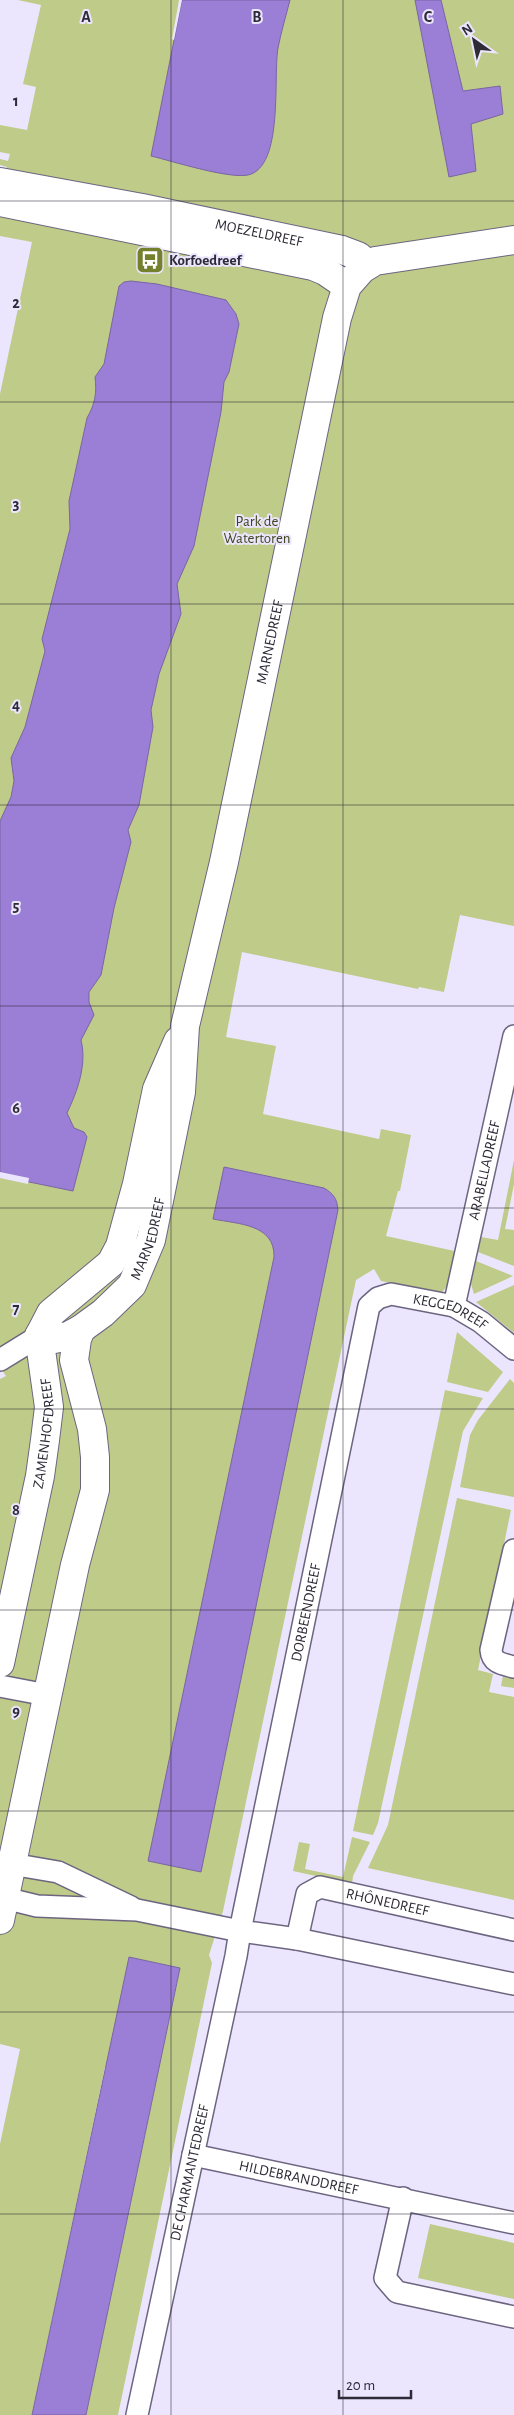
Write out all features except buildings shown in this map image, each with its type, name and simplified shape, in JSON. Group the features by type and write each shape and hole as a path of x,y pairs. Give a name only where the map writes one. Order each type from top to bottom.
{"street":[{"name":"MOEZELDREEF","path":"0,182 115,203 342,250 358,256 368,265"},
{"name":"MOEZELDREEF","path":"0,202 313,266 325,271 347,286"},
{"path":"347,286 368,265 384,258 514,240"},
{"name":"MARNEDREEF","path":"185,1026 157,1088 137,1184 120,1246 111,1263 51,1313 39,1336 54,1339 68,1336 103,1313 132,1285 151,1240 181,1092 185,1026 224,862 324,374 347,286"},
{"name":"ARABELLADREEF","path":"454,1306 514,1036"},
{"name":"KEGGEDREEF","path":"378,1298 391,1294 454,1306 481,1322 514,1350"},
{"name":"DORBEENDREEF","path":"240,1931 369,1306 378,1298"},
{"path":"81,1329 77,1338 74,1360 92,1429 95,1457 95,1490 85,1522 47,1695 6,1863 2,1905 138,1910 240,1931 297,1939 514,1984"},
{"path":"0,1360 39,1336"},
{"name":"ZAMENHOFDREEF","path":"0,1663 40,1476 49,1407 39,1336"},
{"path":"514,1550 491,1650 492,1656 496,1661 514,1667"},
{"path":"0,1686 47,1695"},
{"path":"6,1863 58,1872 138,1910"},
{"name":"RHÔNEDREEF","path":"297,1939 308,1894 320,1888 514,1930"},
{"name":"DE CHARMANTEDREEF","path":"137,2415 240,1931"},
{"name":"HILDEBRANDDREEF","path":"193,2155 514,2223"},
{"path":"403,2198 385,2278 389,2284 397,2292 514,2317"}],"green space":[{"name":"Park de Watertoren","path":"18,0 514,0 514,926 460,915 444,992 419,987 418,989 242,952 226,1037 276,1046 263,1114 379,1139 381,1129 411,1135 400,1191 398,1191 386,1236 459,1252 454,1279 441,1293 381,1281 374,1269 356,1280 223,1911 209,1955 212,1963 118,2415 86,2415 157,2078 105,2067 32,2415 0,2415 0,2144 20,2049 0,2044 0,1379 6,1376 0,1367 0,394 32,242 0,236 0,188 7,167 0,165 0,159 8,161 10,154 0,152 0,125 27,130 36,87 23,84 41,5"},
{"path":"514,1160 514,1184 505,1229 514,1230 514,1266 478,1252 481,1237 498,1240"},
{"path":"476,1261 513,1276 474,1294 471,1284"},
{"path":"514,1285 514,1333 476,1302"},
{"path":"457,1332 503,1372 488,1392 447,1382"},
{"path":"510,1379 514,1383 514,1497 460,1487 470,1435 478,1420"},
{"path":"445,1390 483,1398 463,1431 378,1823 373,1835 353,1831"},
{"path":"457,1498 511,1510 478,1670 493,1674 489,1692 514,1697 514,1900 368,1868 388,1825"},
{"path":"503,1676 514,1678 514,1688 501,1686"},
{"path":"352,1837 370,1842 353,1876 352,1884 293,1871 299,1842 310,1844 305,1869 343,1877"},
{"path":"430,2224 514,2243 514,2299 418,2278"}],"shaded area":[{"path":"182,0 290,0 278,48 275,119 272,139 267,156 259,168 248,175 239,176 214,172 151,156"},
{"path":"415,0 441,0 463,91 500,86 503,114 471,124 476,171 449,177"},
{"path":"124,282 157,284 226,300 236,314 239,324 229,372 224,382 221,412 194,546 177,584 181,614 159,674 151,710 153,727 139,805 128,830 131,842 114,908 101,975 89,992 89,1002 94,1015 81,1040 83,1049 82,1068 75,1095 67,1113 74,1128 84,1132 87,1137 73,1191 0,1176 0,821 11,797 14,781 11,758 25,727 45,651 42,639 70,529 69,501 87,418 95,398 95,377 104,364 119,286"},
{"path":"224,1167 324,1188 334,1197 338,1210 201,1872 148,1861 274,1257 273,1246 262,1232 244,1225 213,1219"},
{"path":"129,1957 180,1968 86,2415 32,2415"}],"pier":[{"path":"179,0 182,0 174,40 172,39"},
{"path":"0,1172 29,1178 28,1184 0,1178"}],"place":[{"name":"Korfoedreef","path":"150,260"}]}
